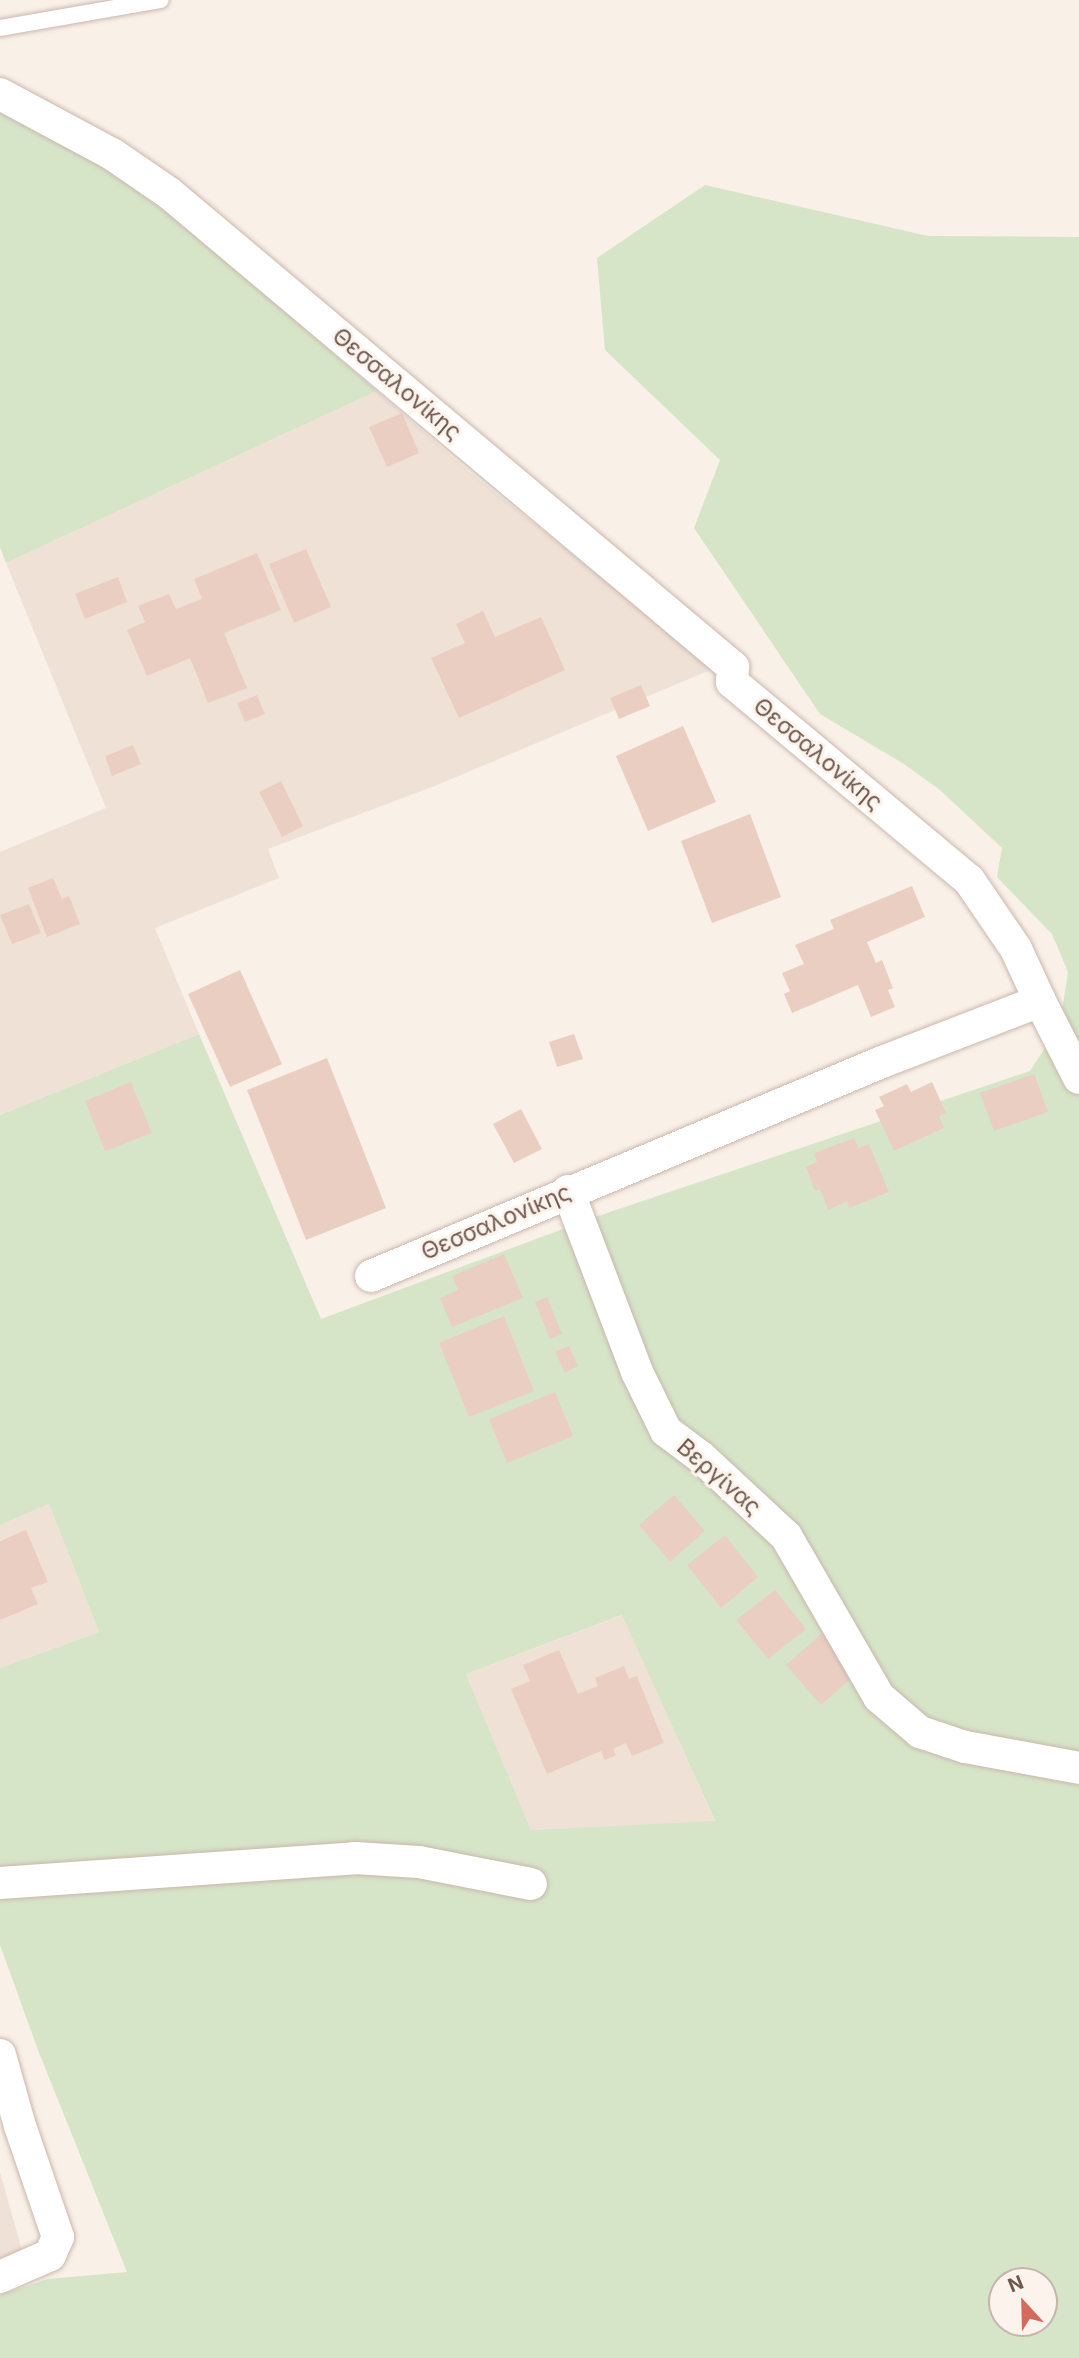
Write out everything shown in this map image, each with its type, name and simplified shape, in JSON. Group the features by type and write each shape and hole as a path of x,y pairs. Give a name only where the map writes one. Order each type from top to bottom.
{"street":[{"name":"Θεσσαλονίκης","path":"0,94 112,154 169,193 733,667 732,682 970,880 1016,949 1040,1001 568,1191 371,1276"},
{"path":"1040,1001 1079,1079"},
{"name":"Βεργίνας","path":"568,1191 637,1373 666,1431 702,1458 786,1536 879,1698 920,1732 965,1747 1079,1768"},
{"path":"0,1883 355,1858 419,1862 531,1884"},
{"path":"0,2055 20,2126 58,2237 50,2255 0,2277"}],"lane":[{"path":"0,28 161,0"}],"shaded area":[{"path":"377,391 467,470 715,668 437,785 268,849 279,878 155,928 199,1034 0,1115 0,852 106,808 6,563"},
{"path":"49,1504 99,1632 0,1668 0,1525"},
{"path":"623,1615 715,1822 531,1830 466,1674"},
{"path":"0,2172 23,2254 0,2264"}],"green space":[{"path":"0,111 66,145 150,196 377,391 6,563 0,547"},
{"path":"705,185 928,236 1079,237 1079,2358 0,2358 0,2295 48,2279 127,2272 38,2050 0,1945 0,1668 99,1632 49,1504 0,1525 0,1115 199,1034 321,1319 595,1217 1030,1071 1060,1025 1068,972 1052,934 997,877 1002,848 940,790 904,764 820,714 694,528 720,460 605,350 597,258","holes":["622,1615 715,1821 531,1830 466,1674"]}],"building":[{"path":"402,413 419,453 387,467 369,427"},
{"path":"306,549 331,607 294,623 269,564"},
{"path":"257,553 281,610 224,633 247,688 208,703 190,658 147,676 127,630 145,622 138,606 169,594 176,609 202,599 194,579"},
{"path":"118,577 127,602 85,619 75,594"},
{"path":"483,611 495,637 541,617 565,670 459,718 431,658 465,643 456,624"},
{"path":"641,685 650,706 619,719 610,698"},
{"path":"257,695 265,714 245,722 237,703"},
{"path":"683,726 716,802 648,831 616,756"},
{"path":"133,745 141,764 112,776 105,756"},
{"path":"281,781 303,826 282,837 259,792"},
{"path":"750,814 781,897 712,923 681,841"},
{"path":"53,878 62,899 69,896 80,924 47,937 28,888"},
{"path":"912,886 925,917 867,942 876,963 882,960 893,988 888,990 895,1007 871,1017 858,985 792,1013 784,994 790,991 782,973 804,964 795,945 834,929 830,920"},
{"path":"29,904 41,933 12,944 0,915"},
{"path":"240,970 282,1064 230,1087 188,994"},
{"path":"574,1034 583,1059 557,1067 549,1042"},
{"path":"327,1058 386,1208 306,1240 247,1090"},
{"path":"1034,1074 1048,1112 994,1131 980,1093"},
{"path":"131,1082 152,1133 105,1151 85,1101"},
{"path":"932,1082 946,1113 939,1116 944,1128 894,1151 875,1110 884,1106 879,1097 907,1084 911,1092"},
{"path":"521,1109 542,1149 514,1163 493,1124"},
{"path":"854,1138 859,1148 869,1144 889,1192 849,1208 847,1201 828,1210 820,1189 815,1191 806,1167 817,1162 814,1153"},
{"path":"504,1254 523,1298 452,1327 440,1298 458,1290 452,1276"},
{"path":"547,1297 562,1334 550,1339 535,1302"},
{"path":"504,1316 534,1391 469,1417 439,1343"},
{"path":"569,1346 578,1366 565,1373 555,1352"},
{"path":"555,1392 573,1436 507,1463 489,1419"},
{"path":"674,1495 705,1531 670,1562 639,1525"},
{"path":"26,1530 48,1582 31,1588 38,1604 0,1620 0,1541"},
{"path":"725,1535 758,1577 721,1608 687,1565"},
{"path":"775,1590 806,1629 768,1659 736,1620"},
{"path":"821,1634 856,1674 821,1705 786,1665"},
{"path":"559,1650 578,1694 598,1686 595,1678 624,1666 629,1679 637,1676 664,1743 632,1756 626,1743 613,1749 616,1755 605,1760 601,1751 547,1774 511,1689 530,1681 523,1665"}]}
